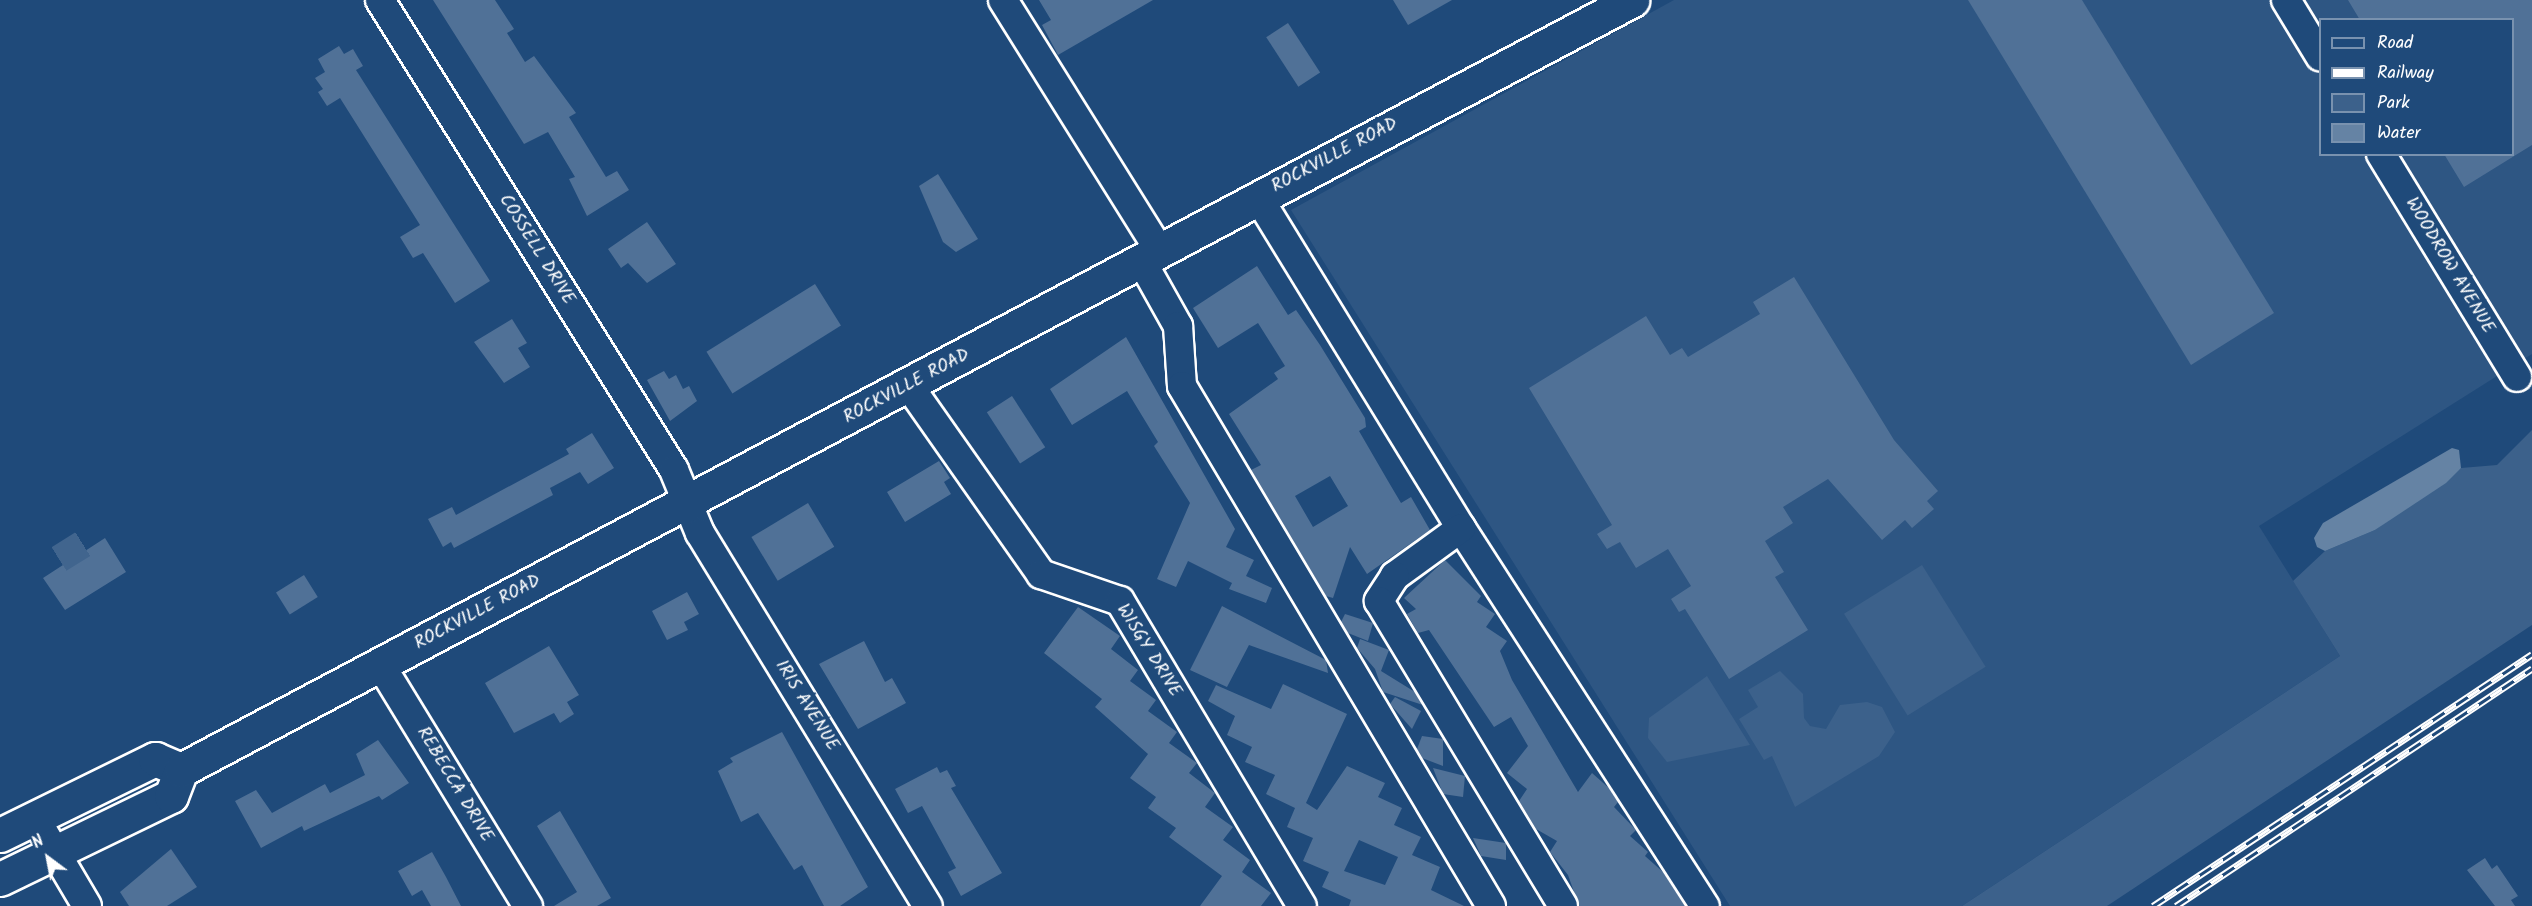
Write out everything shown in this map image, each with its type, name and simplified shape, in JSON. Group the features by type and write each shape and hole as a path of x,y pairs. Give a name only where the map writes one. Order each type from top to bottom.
{"main road":[{"name":"ROCKVILLE ROAD","path":"181,770 909,386 1258,197 1632,0"},
{"path":"0,835 155,759 181,770 171,796 0,879"}],"street":[{"name":"COSSELL DRIVE","path":"380,0 674,470 688,503"},
{"path":"1003,0 1150,255 1178,326 1182,386 1491,906"},
{"path":"2286,0 2319,55"},
{"name":"WOODROW AVENUE","path":"2382,156 2517,377"},
{"path":"1258,197 1461,528 1705,906"},
{"name":"WISGY DRIVE","path":"909,386 1041,574 1120,601 1302,906"},
{"name":"IRIS AVENUE","path":"688,503 700,533 928,906"},
{"path":"1461,528 1395,576 1379,601 1563,906"},
{"name":"REBECCA DRIVE","path":"380,664 528,906"},
{"path":"35,818 87,906"}],"shaded area":[{"path":"1674,0 2532,0 2532,354 2259,526 2340,656 1962,906 1730,906 1291,210"}],"green space":[{"path":"2532,430 2532,625 2107,906 1962,906 2340,656 2293,581 2325,551 2375,530 2461,468 2497,465"},
{"path":"1922,565 1986,667 1908,716 1844,614"},
{"path":"1780,671 1803,694 1804,718 1810,726 1826,729 1840,705 1867,702 1882,707 1895,732 1879,756 1795,807 1772,756 1764,760 1739,719 1758,707 1748,690"},
{"path":"1707,676 1750,745 1667,762 1648,738 1649,718"}],"water":[{"path":"2452,448 2459,450 2461,468 2446,483 2375,530 2325,551 2317,547 2314,538 2323,523"}],"building":[{"path":"433,0 495,0 514,29 507,33 525,62 534,56 576,113 569,117 606,177 617,171 629,190 587,216 569,179 575,177 548,132 524,144"},
{"path":"1039,0 1153,0 1058,55 1042,25 1051,20"},
{"path":"1393,0 1452,0 1408,25"},
{"path":"1968,0 2082,0 2274,313 2191,365"},
{"path":"2348,0 2532,0 2532,145 2464,187 2445,156 2514,156 2514,18 2359,18"},
{"path":"1288,23 1320,72 1298,87 1266,37"},
{"path":"339,46 344,54 353,49 363,66 356,70 490,281 455,303 423,253 413,258 400,237 420,225 340,98 327,106 318,92 323,89 315,78 325,72 318,59"},
{"path":"938,174 978,239 956,252 943,242 919,186"},
{"path":"647,222 676,264 647,283 628,263 621,268 608,249"},
{"path":"1257,266 1288,315 1296,310 1365,418 1366,427 1359,431 1401,503 1411,497 1430,530 1367,574 1350,547 1333,598 1326,596 1251,470 1261,465 1229,414 1278,379 1274,373 1285,366 1258,323 1218,348 1193,308","holes":["1330,476 1348,506 1313,527 1295,496"]},
{"path":"1794,277 1894,440 1938,491 1927,501 1934,509 1912,528 1905,520 1882,540 1828,479 1783,507 1793,523 1765,541 1784,572 1775,577 1808,630 1729,679 1685,609 1679,612 1671,599 1691,586 1668,549 1636,568 1620,542 1607,549 1597,534 1612,525 1529,388 1646,316 1670,355 1682,348 1688,357 1760,314 1753,302"},
{"path":"815,284 841,326 732,393 706,352"},
{"path":"512,319 527,343 518,348 530,367 504,383 474,342"},
{"path":"1126,337 1235,529 1226,547 1254,560 1246,576 1272,588 1266,603 1229,589 1232,583 1188,561 1176,587 1157,579 1190,503 1154,446 1158,442 1127,391 1072,425 1050,389"},
{"path":"664,371 669,379 676,375 683,389 689,386 697,401 670,421 647,380"},
{"path":"1012,396 1045,447 1020,463 987,412"},
{"path":"592,433 614,468 588,484 580,472 550,488 553,495 454,548 451,542 443,547 428,519 452,507 456,515 569,454 566,449"},
{"path":"939,461 950,478 944,482 951,494 905,522 887,492"},
{"path":"808,503 834,547 778,581 751,537"},
{"path":"105,538 126,572 65,610 43,578 63,565 56,554 79,540 85,551"},
{"path":"1445,560 1481,596 1477,602 1495,614 1486,627 1507,641 1500,651 1512,680 1578,792 1592,773 1610,789 1618,802 1614,807 1636,830 1630,836 1648,852 1645,856 1663,872 1685,906 1579,906 1568,875 1550,852 1557,841 1536,829 1519,801 1527,789 1507,773 1528,746 1511,717 1494,727 1429,630 1418,633 1407,614 1416,609 1404,598"},
{"path":"304,575 318,597 290,615 276,592"},
{"path":"687,592 699,614 684,622 688,630 667,640 652,611"},
{"path":"1222,606 1326,660 1328,673 1249,645 1227,687 1190,670"},
{"path":"1078,607 1120,636 1111,649 1138,670 1130,681 1156,700 1148,711 1177,732 1169,743 1197,763 1189,773 1215,793 1205,807 1233,827 1223,840 1250,860 1242,872 1271,893 1261,906 1200,906 1222,876 1169,837 1176,828 1148,808 1156,797 1130,778 1148,754 1095,707 1102,699 1044,653"},
{"path":"1345,614 1373,623 1368,641 1348,633 1341,622"},
{"path":"1360,639 1389,650 1381,671 1415,692 1423,705 1383,692 1375,669 1357,648"},
{"path":"864,641 885,682 892,678 906,703 858,729 819,664"},
{"path":"549,646 579,695 567,702 574,714 560,723 554,713 514,733 485,683"},
{"path":"1283,684 1347,714 1306,803 1317,810 1347,766 1385,783 1378,797 1402,808 1394,825 1421,837 1412,855 1440,867 1431,890 1464,906 1349,906 1351,900 1322,887 1329,872 1303,861 1313,838 1287,827 1295,808 1266,794 1275,775 1245,762 1252,747 1227,735 1235,716 1208,701 1216,685 1271,709","holes":["1359,840 1398,857 1385,885 1344,871"]},
{"path":"1395,697 1421,711 1412,729 1390,704"},
{"path":"782,732 868,887 840,906 824,906 802,865 794,870 758,813 741,822 718,771 733,762 730,758"},
{"path":"1422,736 1443,739 1443,766 1422,758 1417,749"},
{"path":"378,740 409,783 382,800 379,796 304,831 302,826 261,848 235,801 256,790 272,813 325,784 330,793 365,775 356,754"},
{"path":"937,767 940,773 947,770 956,786 951,788 1002,873 961,896 948,872 956,868 922,806 908,813 895,789"},
{"path":"1433,768 1465,776 1463,797 1443,794"},
{"path":"560,811 611,898 597,906 554,906 577,892 537,826"},
{"path":"1473,838 1506,843 1506,860 1481,856"},
{"path":"171,849 197,887 167,906 129,906 120,892"},
{"path":"432,852 461,906 431,906 422,890 412,896 398,871"},
{"path":"2485,858 2492,869 2497,865 2518,896 2511,900 2515,906 2495,906 2467,870"}],"tunnel":[{"path":"59,559 85,543"}],"railway":[{"path":"2153,906 2532,654"},
{"path":"2176,906 2532,669"}]}
